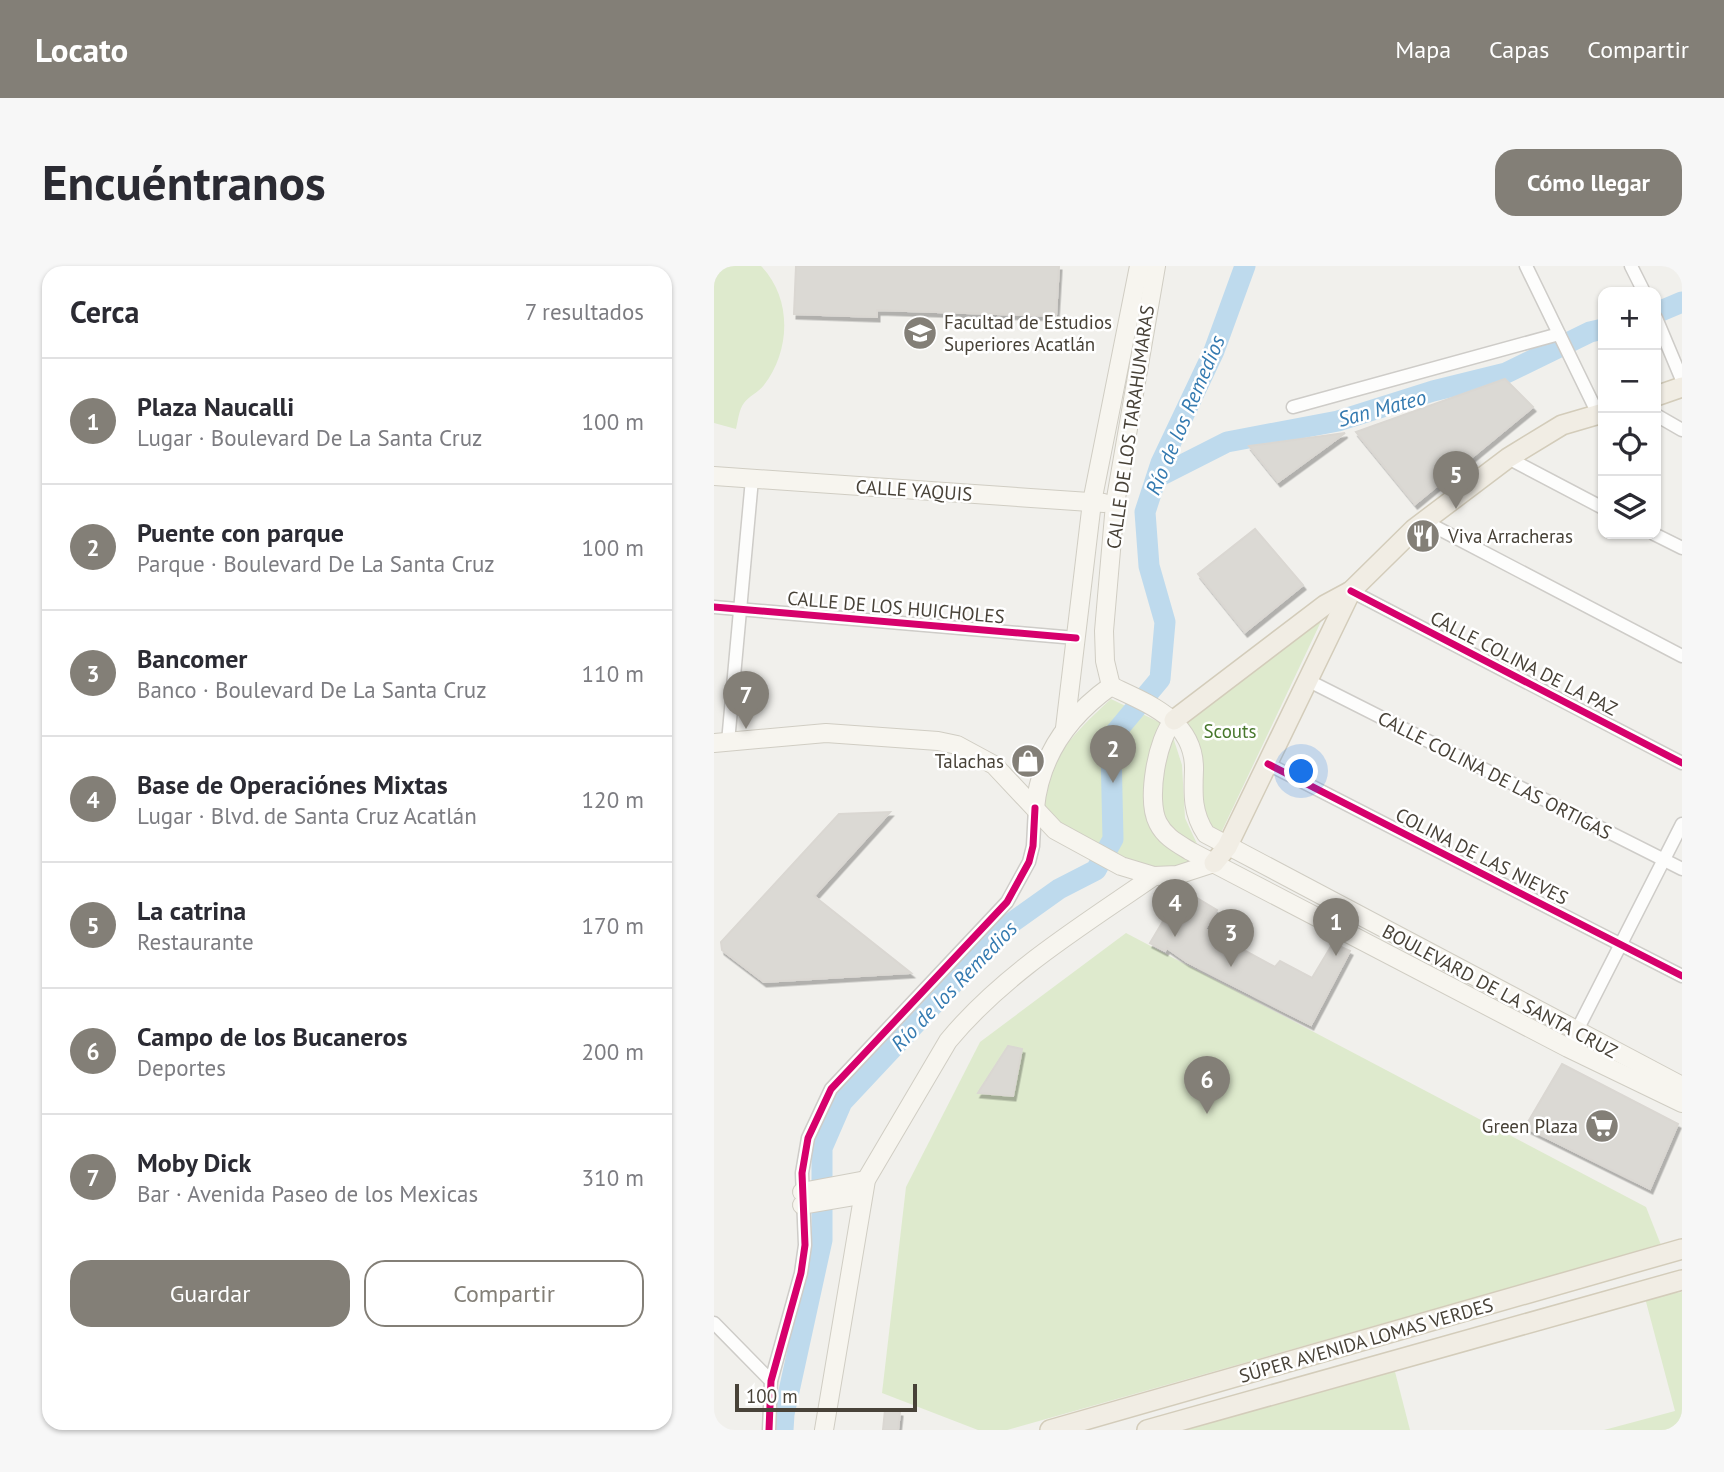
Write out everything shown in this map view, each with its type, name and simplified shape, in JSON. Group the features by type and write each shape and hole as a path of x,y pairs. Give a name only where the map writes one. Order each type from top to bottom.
{"main road":[{"name":"CALLE DE LOS TARAHUMARAS","path":"1065,728 1092,502 1139,266"},
{"name":"CALLE DE LOS TARAHUMARAS","path":"1111,686 1105,661 1104,631 1115,504 1156,266"},
{"path":"1661,394 1682,387"},
{"path":"1035,808 1041,771 1048,754 1065,728 1111,686 1167,715 1325,605 1351,591 1424,521 1508,458 1562,425 1598,415"},
{"name":"CALLE YAQUIS","path":"714,476 1115,504"},
{"path":"721,742 810,733 938,741 970,751 994,765 1055,830 1121,866 1154,876 1177,875 1213,863 1227,848 1351,591"},
{"name":"BOULEVARD DE LA SANTA CRUZ","path":"1167,715 1188,739 1194,760 1193,799 1199,824 1206,834 1682,1103"},
{"name":"BOULEVARD DE LA SANTA CRUZ","path":"1167,715 1159,746 1154,814 1166,835 1213,863 1572,1040 1682,1086"},
{"path":"824,1430 863,1187 948,1041 965,1020 1025,966 1154,876"},
{"path":"806,1197 863,1187"},
{"path":"1661,1254 1682,1241"},
{"name":"SÚPER AVENIDA LOMAS VERDES","path":"1050,1430 1682,1249"},
{"name":"SÚPER AVENIDA LOMAS VERDES","path":"1147,1430 1682,1280"},
{"path":"1645,1290 1682,1289"}],"street":[{"path":"1526,266 1576,370 1600,413"},
{"path":"1631,266 1642,287"},
{"path":"1661,329 1682,380"},
{"path":"1293,407 1560,338"},
{"path":"1661,418 1682,430"},
{"path":"1508,458 1598,505"},
{"path":"721,742 752,479"},
{"path":"1424,521 1682,656"},
{"path":"1661,538 1682,548"},
{"name":"CALLE COLINA DE LA PAZ","path":"1351,591 1682,763"},
{"name":"CALLE DE LOS HUICHOLES","path":"714,607 1076,638"},
{"name":"CALLE COLINA DE LAS ORTIGAS","path":"1309,681 1682,869"},
{"name":"COLINA DE LAS NIEVES","path":"1268,764 1682,976"},
{"path":"769,1430 771,1381 802,1273 808,1138 831,1089 1007,902 1029,862 1033,846 1035,808"},
{"path":"1572,1040 1682,824"},
{"path":"714,1323 771,1381"}],"green space":[{"path":"714,266 761,266 771,279 783,308 783,340 779,356 764,385 742,406 736,429 714,423"},
{"name":"Scouts","path":"1326,611 1220,835 1204,823 1197,743 1185,720"},
{"path":"1111,699 1159,722 1173,737 1182,765 1185,818 1205,861 1171,869 1136,868 1062,828 1044,808 1041,790 1054,761 1090,718"},
{"path":"1126,933 1646,1207 1661,1245 1007,1430 978,1430 882,1393 906,1187 980,1042"},
{"path":"1682,1292 1682,1430 1604,1430 1675,1411 1645,1298"},
{"path":"1392,1360 1410,1430 1148,1430"}],"building":[{"path":"796,266 1059,266 1056,316 877,310 877,317 794,314"},
{"path":"1505,379 1533,407 1415,504 1356,432"},
{"path":"1345,433 1278,482 1249,446"},
{"path":"1255,529 1303,585 1245,632 1198,574"},
{"path":"890,812 814,896 911,973 764,982 722,950 721,942 839,814"},
{"path":"1192,895 1217,910 1205,929 1275,967 1280,961 1312,978 1333,943 1350,951 1311,1025 1187,962 1167,948 1165,951 1150,943 1172,906 1182,912"},
{"path":"1008,1046 1022,1049 1013,1096 978,1093"},
{"name":"Green Plaza","path":"1562,1064 1678,1124 1650,1189 1525,1127"},
{"path":"885,1410 900,1412 898,1430 883,1430"}],"waterway":[{"name":"Río de los Remedios","path":"783,1430 784,1414 822,1240 822,1148 842,1102 1007,926 1059,889 1096,870 1113,839 1111,749 1115,733 1160,679 1165,622 1149,566 1145,512 1161,463 1214,351 1245,266"},
{"name":"San Mateo","path":"1661,311 1682,302"},
{"name":"San Mateo","path":"1158,477 1227,442 1338,421 1433,391 1506,373 1598,330"}],"cycle path":[{"path":"1351,591 1682,763"},
{"path":"714,607 1076,638"},
{"path":"1268,764 1682,976"},
{"path":"769,1430 771,1381 801,1273 805,1245 802,1173 808,1138 831,1089 1007,902 1029,862 1033,846 1035,808"}],"place":[{"name":"Facultad de Estudios Superiores Acatlán","path":"920,333"},
{"name":"La catrina","path":"1456,509"},
{"name":"Viva Arracheras","path":"1423,536"},
{"name":"Moby Dick","path":"746,729"},
{"name":"Talachas","path":"1028,761"},
{"name":"Puente con parque","path":"1113,783"},
{"name":"Base de Operaciónes Mixtas","path":"1175,937"},
{"name":"Plaza Naucalli","path":"1336,956"},
{"name":"Bancomer","path":"1231,967"},
{"name":"Campo de los Bucaneros","path":"1207,1114"},
{"name":"Green Plaza","path":"1602,1126"}]}
